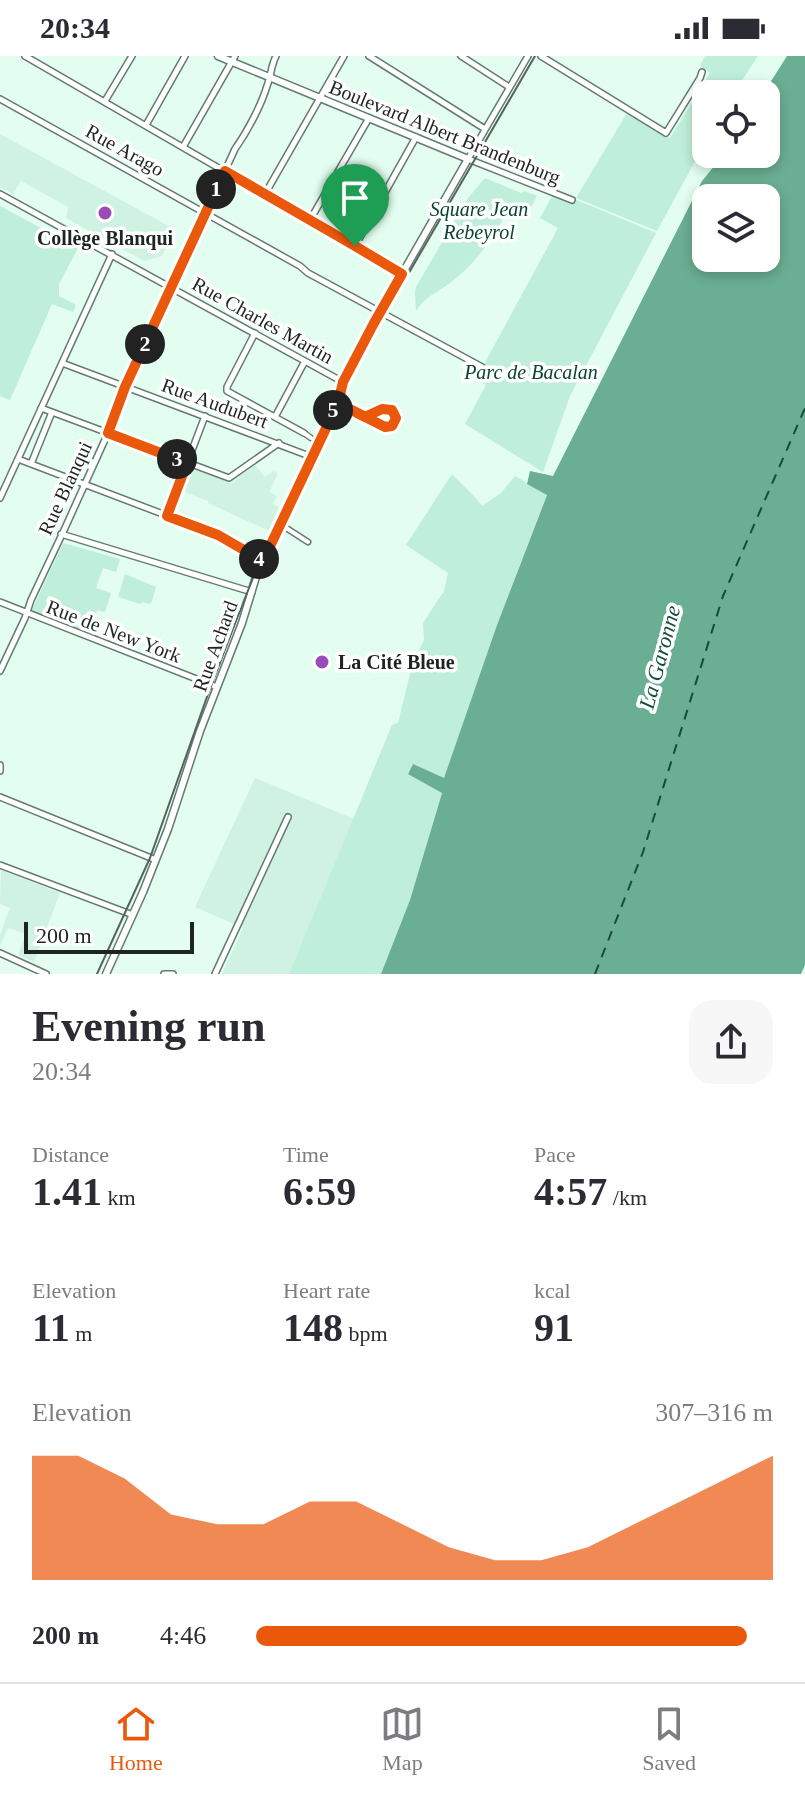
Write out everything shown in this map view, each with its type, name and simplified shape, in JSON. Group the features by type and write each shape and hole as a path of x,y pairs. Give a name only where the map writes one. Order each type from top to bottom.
{"street":[{"path":"25,56 402,274"},
{"path":"105,101 132,56"},
{"path":"146,125 185,56"},
{"name":"Boulevard Albert Brandenburg","path":"218,56 233,59 269,77 572,200"},
{"name":"Rue Blanqui","path":"0,671 108,433 125,387 267,86 276,56"},
{"path":"265,194 344,56"},
{"path":"369,56 485,129"},
{"path":"461,56 509,87"},
{"path":"468,159 528,56"},
{"path":"541,56 666,133 702,72"},
{"path":"183,147 233,59"},
{"name":"Rue Arago","path":"0,99 308,273 482,367"},
{"path":"310,220 369,118"},
{"path":"355,246 416,137"},
{"name":"Rue Achard","path":"106,974 173,817 200,731 263,561 338,403 343,382 468,159"},
{"name":"Rue Charles Martin","path":"0,194 343,382"},
{"path":"0,498 112,254"},
{"path":"255,333 227,391 311,438"},
{"path":"275,417 305,361"},
{"name":"Rue Audubert","path":"62,363 312,457"},
{"path":"338,403 365,417 389,428 396,418 387,408 365,417"},
{"path":"41,408 229,478 279,443"},
{"path":"31,464 52,412"},
{"path":"167,516 205,416"},
{"path":"18,459 218,535 263,561"},
{"path":"280,524 308,542"},
{"path":"61,534 252,592"},
{"name":"Rue de New York","path":"0,602 217,687"},
{"path":"0,765 0,771"},
{"path":"0,797 156,860"},
{"path":"215,974 288,817"},
{"path":"0,865 133,915"},
{"path":"0,953 46,974"},
{"path":"164,974 173,974"}],"shaded area":[{"name":"Collège Blanqui","path":"0,134 176,230 162,256 144,261 66,218 68,207 21,181 13,194 0,187"},
{"path":"255,465 265,477 274,471 278,473 269,492 277,496 273,504 279,507 269,531 180,490 190,468 231,483"},
{"path":"255,778 354,819 289,974 222,974 243,928 195,907"},
{"path":"1,870 60,893 34,962 18,955 26,934 8,928 0,946 0,935 10,908 0,904"}],"green space":[{"path":"705,56 758,56 742,80 706,80 710,73 700,66"},
{"path":"692,102 692,167 657,231 576,198 627,113 670,138"},
{"name":"Square Jean Rebeyrol","path":"485,178 537,196 529,211 511,202 500,225 478,257 416,311 416,287 468,198"},
{"name":"Parc de Bacalan","path":"555,191 656,233 570,396 543,472 465,424 486,385 476,379 558,228 540,218"},
{"path":"0,206 78,248 59,284 59,296 76,305 73,312 52,304 10,400 0,396"},
{"path":"452,474 482,506 501,493 515,476 547,494 497,625 444,779 413,764 408,773 442,792 410,901 381,974 289,974 392,725 398,723 413,662 424,640 423,623 444,591 448,573 406,545"},
{"path":"63,543 120,559 116,572 103,568 96,588 111,593 105,612 97,610 90,634 31,612"},
{"path":"125,574 156,587 151,604 118,597"}],"water":[{"name":"La Garonne","path":"787,56 805,56 805,965 801,974 381,974 410,900 442,793 408,774 413,764 444,778 497,625 547,495 527,484 530,471 553,476 692,201 692,272 780,272 780,184 700,184 713,168 780,168 780,80 772,80"}],"ferry route":[{"path":"595,974 643,852 723,596 805,408"}],"tram line":[{"path":"97,974 150,858 260,560 326,412 349,382 385,314 535,56"}],"place":[{"name":"Collège Blanqui","path":"105,213"},
{"name":"La Cité Bleue","path":"322,662"}],"route":[{"path":"355,246 225,171 125,387 108,433 187,463 167,516 218,535 263,561 338,403 346,407 385,427 389,428 395,423 395,414 387,408 382,409 365,417 338,403 343,382 402,274 355,246"}]}
